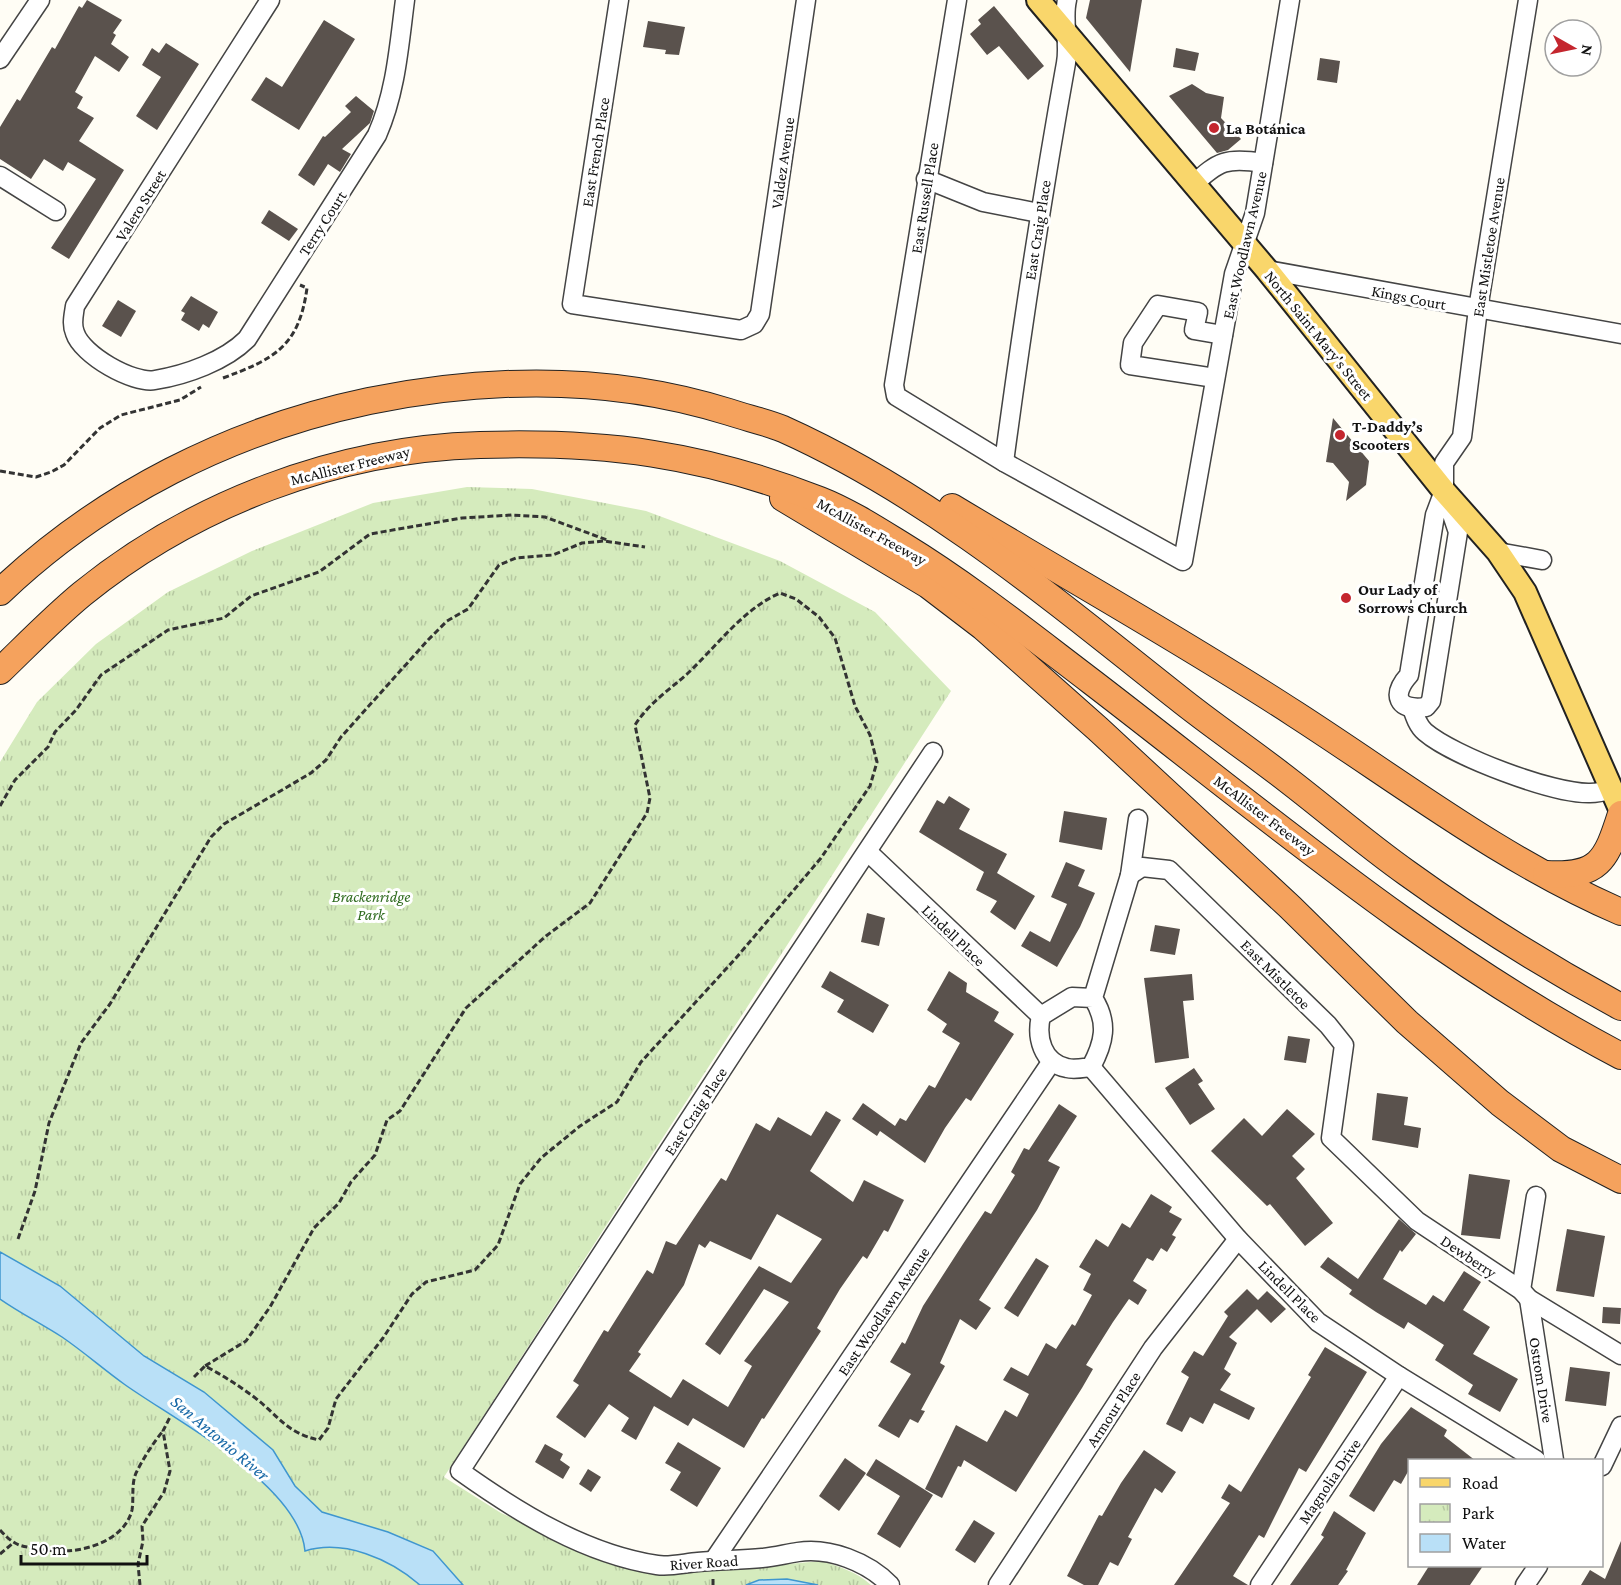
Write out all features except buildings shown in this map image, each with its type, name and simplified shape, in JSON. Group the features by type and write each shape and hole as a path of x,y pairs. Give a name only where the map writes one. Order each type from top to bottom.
{"highway":[{"path":"0,592 57,541 104,508 149,481 244,437 339,407 428,389 471,385 614,386 698,402 854,454 928,492 1294,714 1382,774 1543,873 1621,912"},
{"path":"781,429 879,480 969,538 1069,611 1404,872 1512,944 1621,1007"},
{"name":"McAllister Freeway","path":"0,671 50,622 132,558 270,486 365,458 414,448 550,442 636,449 706,463 824,502 930,562 1012,621 1423,934 1495,983 1621,1056"},
{"path":"750,476 821,522 871,549 928,585 983,627 1098,729 1290,907 1407,1022 1492,1096 1561,1149 1621,1180"},
{"path":"1543,873 1573,875 1601,862 1611,848 1621,812"}],"main road":[{"name":"North Saint Mary's Street","path":"1038,0 1267,270 1444,491 1498,552 1530,603 1617,796 1621,812"}],"street":[{"path":"0,58 40,0"},
{"name":"Valero Street","path":"153,381 123,374 82,345 75,334 75,306 270,0"},
{"name":"Terry Court","path":"153,381 224,358 247,339 377,135 390,102 405,0"},
{"name":"East French Place","path":"619,0 572,304 741,330 754,324"},
{"name":"Valdez Avenue","path":"754,324 760,314 806,0"},
{"name":"East Russell Place","path":"957,0 894,385 896,396 1004,462"},
{"name":"East Craig Place","path":"1004,462 1039,213 1069,49 1066,31 1067,0"},
{"name":"East Woodlawn Avenue","path":"1004,462 1183,561 1234,274 1255,213 1290,0"},
{"name":"East Mistletoe Avenue","path":"1444,491 1444,464 1462,437 1478,309 1528,0"},
{"path":"1193,185 1216,163 1247,160 1263,163"},
{"path":"0,176 56,212"},
{"path":"926,179 983,202 1039,213"},
{"name":"Kings Court","path":"1267,270 1621,334"},
{"path":"1215,378 1130,365 1133,343 1158,305 1197,312 1194,330 1223,335"},
{"path":"1444,491 1458,532 1431,701 1426,707 1412,708 1404,705 1398,697 1399,686 1409,675 1435,515 1444,491"},
{"path":"1498,552 1542,560"},
{"path":"1412,708 1426,732 1445,746 1536,783 1574,791 1617,796"},
{"name":"East Craig Place","path":"460,1471 738,1045 933,752"},
{"path":"1093,998 1072,997 1041,1016 1039,1041 1052,1061 1068,1069 1090,1067 1100,1049 1104,1031 1102,1012 1093,998 1130,875 1138,819"},
{"name":"Lindell Place","path":"868,852 1041,1016"},
{"name":"East Mistletoe","path":"1130,875 1142,867 1169,870 1328,1025 1344,1045 1331,1138"},
{"name":"East Woodlawn Avenue","path":"714,1560 1052,1061"},
{"name":"Lindell Place","path":"1090,1067 1238,1239 1318,1322 1399,1376 1533,1459"},
{"name":"Dewberry","path":"1331,1138 1417,1221 1525,1295 1621,1355"},
{"name":"Ostrom Drive","path":"1536,1196 1525,1295 1554,1459"},
{"name":"Armour Place","path":"998,1585 1153,1348 1238,1239"},
{"name":"Magnolia Drive","path":"1260,1585 1399,1376"},
{"path":"1603,1464 1621,1426"},
{"name":"River Road","path":"460,1471 501,1501 584,1545 615,1556 659,1565 819,1552 861,1564 890,1585"},
{"path":"1525,1585 1537,1567"}],"path":[{"path":"214,381 263,363 296,331 307,288 297,283"},
{"path":"0,471 36,477 51,472 64,465 100,428 121,415 180,400 205,385"},
{"path":"0,806 15,780 43,753 56,732 108,670 168,630 224,618 251,597 319,573 370,534 462,518 534,516 545,517 611,542"},
{"path":"18,1239 35,1191 49,1123 81,1043 110,1004 211,837 224,824 311,773 326,760 341,736 428,640 447,621 468,609 499,565 516,558 553,555 582,543 611,542 645,547"},
{"path":"194,1377 205,1366 246,1341 270,1307 314,1228 339,1203 351,1182 375,1155 387,1120 400,1111 466,1008 546,936 590,903 647,813 650,798 635,725 646,708 687,674 761,601 780,593 796,599 819,617 835,638 855,706 870,735 877,762 870,786 821,858 736,958 641,1062 617,1102 580,1126 540,1158 519,1184 498,1245 475,1270 426,1282 412,1294 383,1338 336,1399 328,1428 320,1440 300,1436 277,1420 256,1398 205,1366"},
{"path":"0,1530 12,1544 70,1552 107,1540 122,1527 131,1511 135,1475 170,1417"},
{"path":"140,1585 138,1564 143,1541 142,1526 164,1492 170,1471 163,1431"},
{"path":"0,1554 12,1544"}],"green space":[{"name":"Brackenridge Park","path":"467,487 532,489 646,511 780,561 875,612 951,691 444,1477 501,1513 617,1565 682,1573 822,1561 854,1573 871,1585 0,1585 0,762 37,702 96,644 168,592 252,551 373,503"}],"water":[{"name":"San Antonio River","path":"0,1252 60,1286 144,1356 204,1392 273,1450 295,1486 322,1512 388,1532 433,1551 463,1585 420,1585 395,1567 351,1550 320,1548 305,1551 298,1526 281,1502 258,1478 202,1435 124,1384 62,1337 0,1299"},
{"path":"787,1579 818,1585 746,1585 759,1580"}],"place":[{"name":"La Botánica","path":"1214,128"},
{"name":"T-Daddy’s Scooters","path":"1340,435"},
{"name":"Our Lady of Sorrows Church","path":"1346,598"}]}
